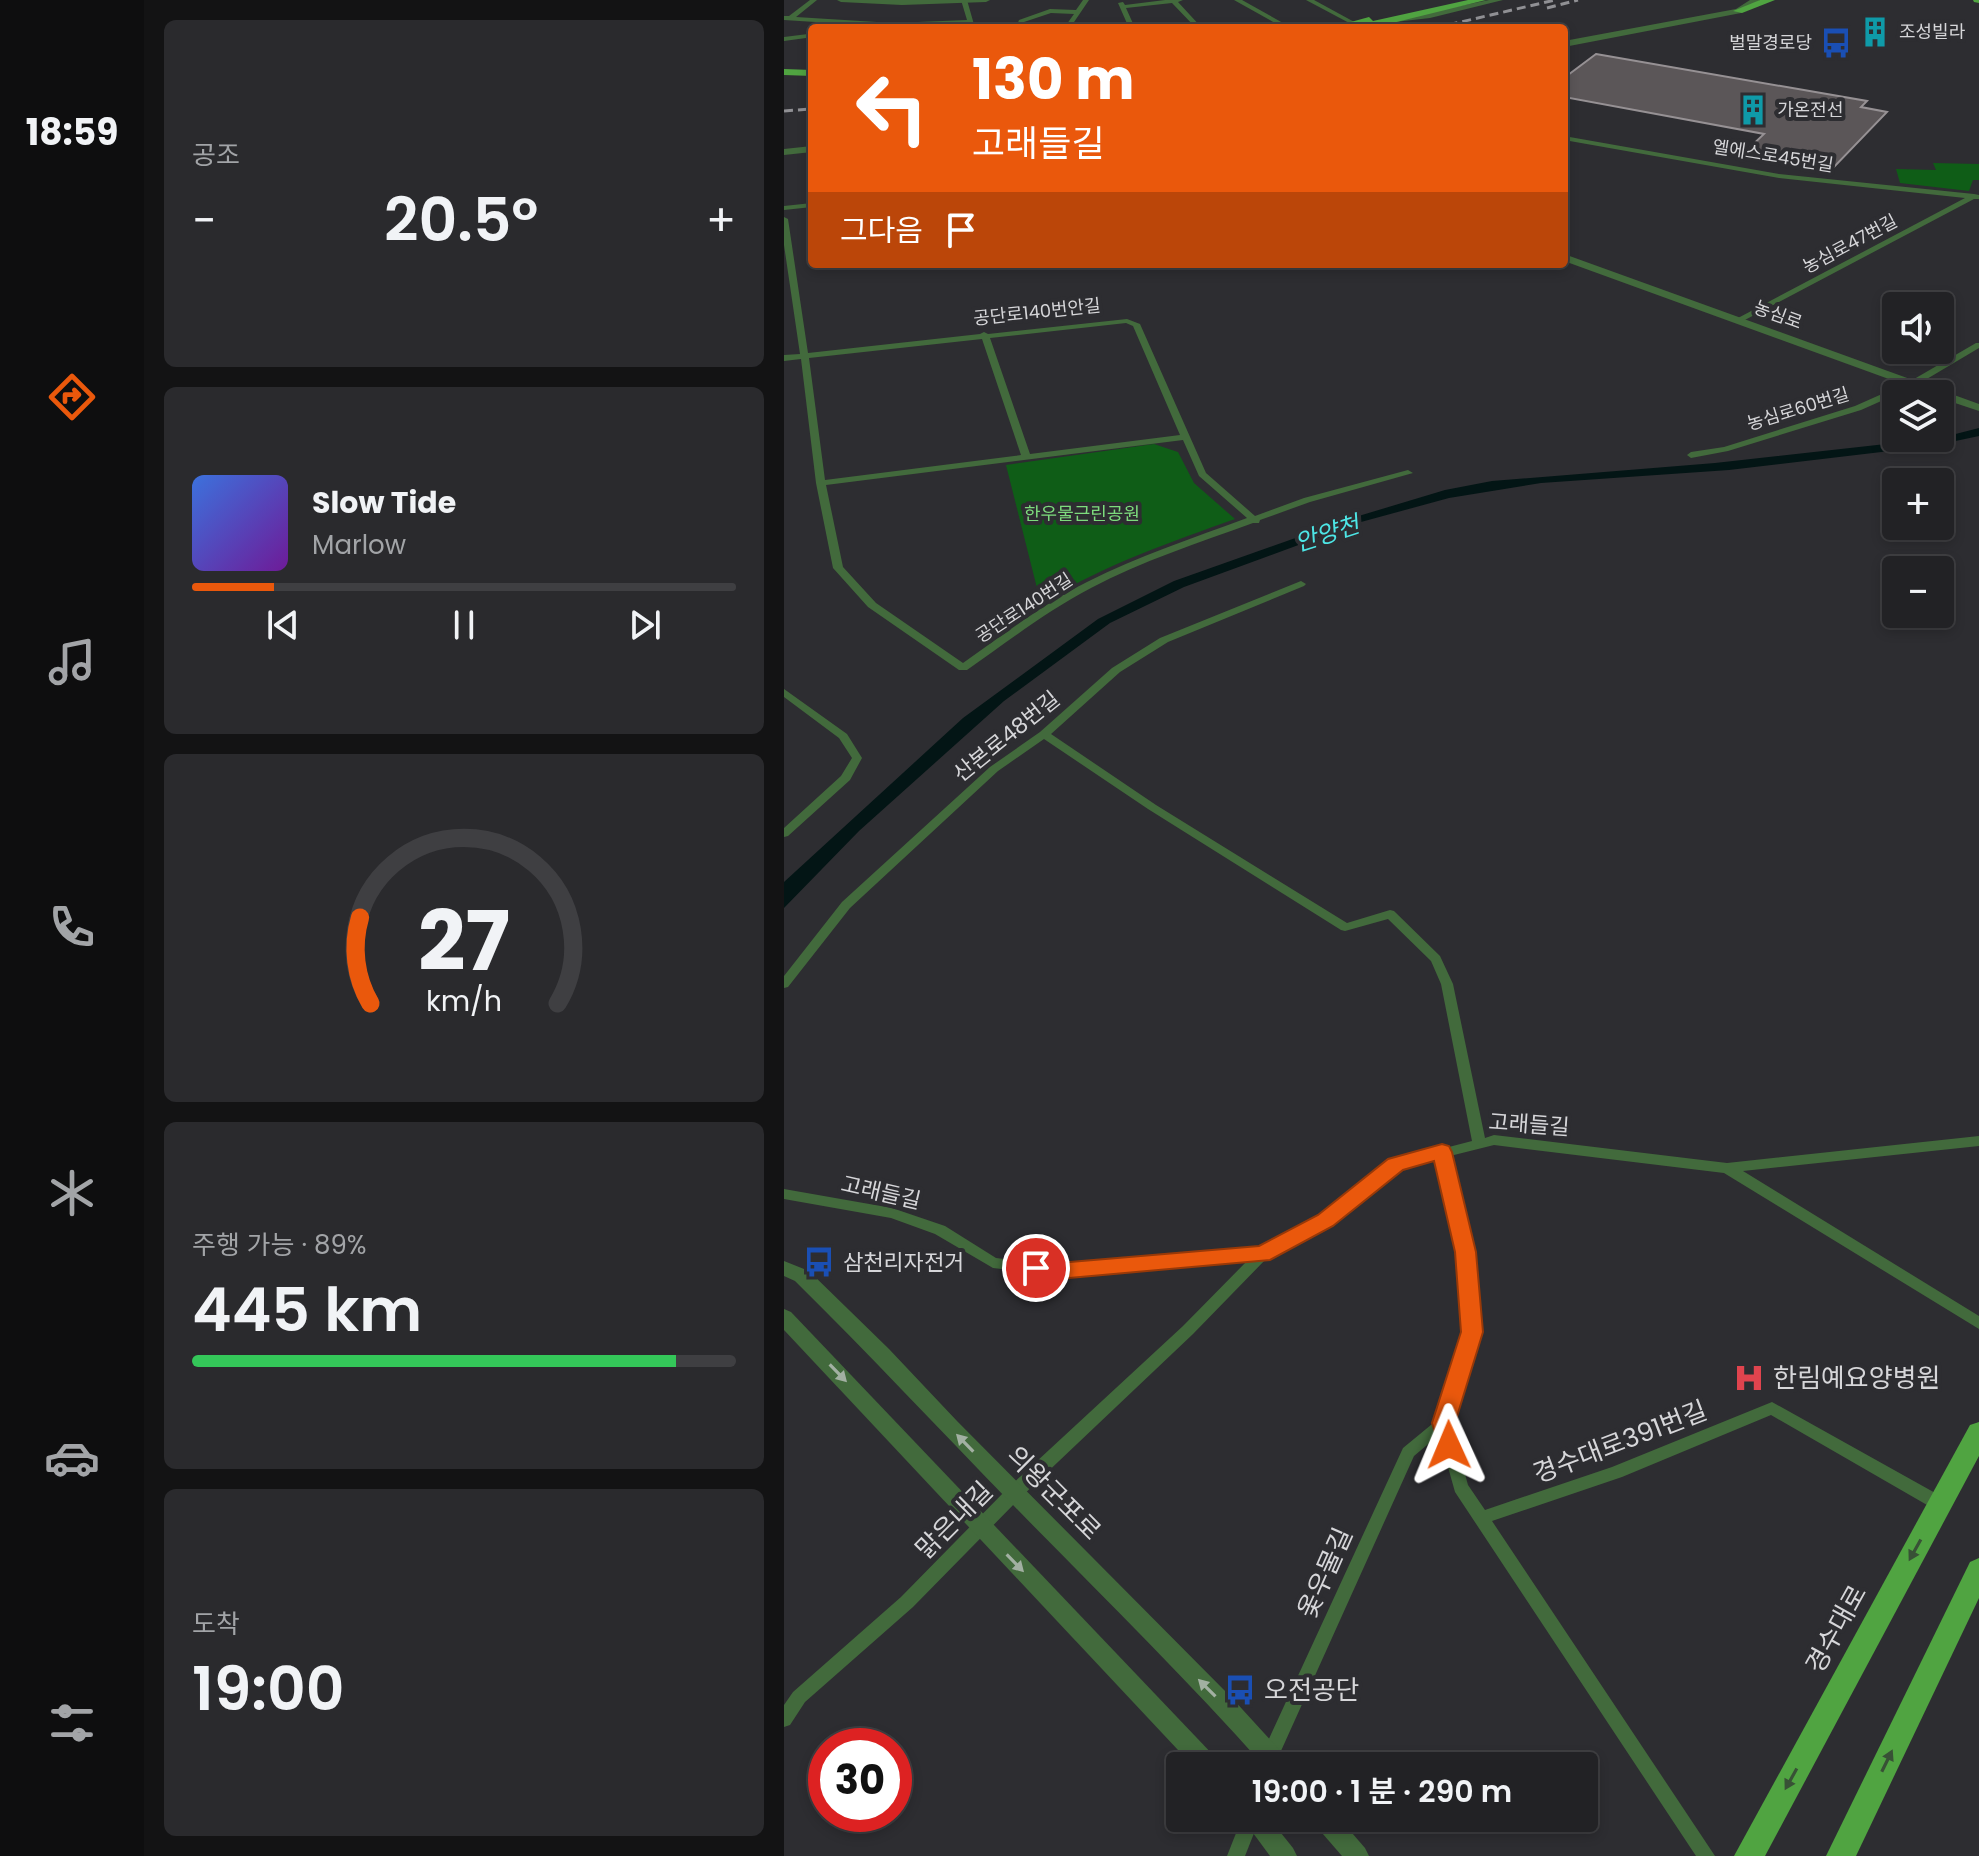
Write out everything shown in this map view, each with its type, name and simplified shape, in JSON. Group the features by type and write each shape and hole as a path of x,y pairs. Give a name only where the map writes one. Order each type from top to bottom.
{"main road":[{"path":"1365,24 1455,0"},
{"path":"1370,24 1481,0"},
{"path":"1738,11 1770,0"},
{"path":"784,75 808,76"},
{"name":"경수대로","path":"1749,1856 1979,1432"},
{"path":"1841,1856 1976,1585"}],"street":[{"path":"788,18 814,0"},
{"path":"841,0 986,0"},
{"path":"1070,24 1086,0"},
{"path":"1130,24 1121,4 1177,0 1196,24"},
{"path":"1237,0 1282,24"},
{"path":"1309,0 1353,24"},
{"path":"1395,20 1430,16 1499,0"},
{"path":"1568,43 1738,11 1756,0"},
{"path":"964,1 971,24"},
{"path":"1020,24 1021,21 1050,11 1078,12"},
{"path":"788,18 859,24"},
{"path":"813,24 816,20"},
{"path":"784,39 808,38"},
{"name":"엘에스로45번길","path":"1568,139 1779,176 1976,197"},
{"path":"784,152 808,149"},
{"name":"농심로47번길","path":"1741,320 1976,197"},
{"path":"784,208 808,205"},
{"name":"공단로140번길","path":"784,219 821,483 838,568 872,605 963,668 1046,610 1089,585 1155,555 1307,500 1408,473"},
{"name":"농심로","path":"1568,258 1901,380"},
{"name":"공단로140번안길","path":"784,358 1116,320 1136,324 1202,474 1256,521"},
{"path":"984,334 1026,456"},
{"name":"농심로60번길","path":"1919,380 1979,345"},
{"name":"농심로60번길","path":"1691,455 1725,449 1858,408 1882,397"},
{"name":"농심로","path":"1954,399 1979,408"},
{"path":"821,483 1185,437"},
{"name":"산본로48번길","path":"784,984 846,905 994,769 1044,734 1116,670 1164,640 1301,584"},
{"path":"784,692 843,736 857,758 846,778 784,834"},
{"path":"1044,734 1152,807 1345,927 1390,914 1436,959 1447,984 1479,1142"},
{"name":"고래들길","path":"784,1194 892,1213 940,1230 993,1263 1058,1271 1262,1254 1326,1221 1396,1165 1479,1142 1494,1140 1727,1168 1979,1141"},
{"path":"1442,1152 1466,1252 1472,1332 1443,1423 1461,1487 1706,1856"},
{"path":"1727,1168 1979,1323"},
{"name":"맑은내길","path":"784,1719 799,1697 907,1602 1014,1493 1188,1330 1262,1254"},
{"name":"의왕군포로","path":"784,1268 802,1276 871,1343 1224,1705 1266,1752"},
{"path":"784,1317 1195,1752"},
{"name":"경수대로391번길","path":"1482,1518 1617,1472 1772,1408 1940,1504"},
{"name":"옻우물길","path":"1278,1752 1408,1452 1443,1423"},
{"path":"1236,1856 1247,1832"},
{"path":"1265,1832 1285,1856"},
{"path":"1336,1832 1357,1856"}],"green space":[{"path":"1933,163 1979,164 1979,180 1973,180 1969,191 1900,183 1896,169 1936,170"},
{"name":"한우물근린공원","path":"1154,444 1178,452 1194,483 1235,519 1116,564 1049,599 1039,596 1006,465"}],"water":[{"path":"1979,428 1979,436 1954,441 1954,434"},
{"name":"안양천","path":"1882,444 1882,452 1729,470 1541,483 1449,498 1361,522 1184,587 1110,623 1004,701 859,831 784,908 784,882 963,718 1098,619 1174,581 1352,518 1445,490 1492,481 1715,463"}],"building":[{"name":"가온전선","path":"1596,54 1867,101 1861,107 1887,112 1834,167 1746,151 1764,134 1568,98 1568,75"}],"railway":[{"path":"1452,24 1555,0"},
{"path":"1547,8 1578,0"},
{"path":"784,111 808,109"}],"place":[{"name":"조성빌라","path":"1875,32"},
{"name":"벌말경로당","path":"1836,43"},
{"name":"가온전선","path":"1753,110"},
{"name":"삼천리자전거","path":"819,1262"},
{"name":"한림예요양병원","path":"1749,1378"},
{"name":"오전공단","path":"1240,1690"}],"route":[{"path":"1036,1268 1058,1271 1262,1254 1326,1221 1396,1165 1442,1152 1466,1252 1472,1332 1443,1423 1449,1445"}]}
